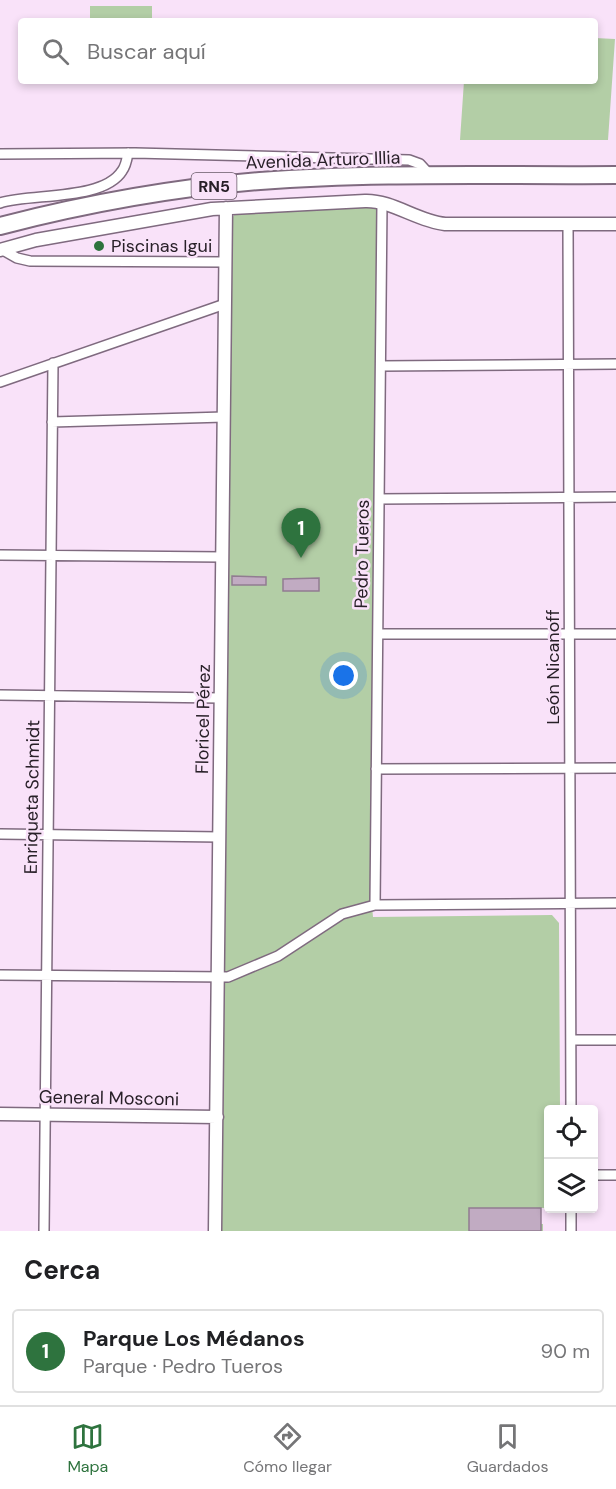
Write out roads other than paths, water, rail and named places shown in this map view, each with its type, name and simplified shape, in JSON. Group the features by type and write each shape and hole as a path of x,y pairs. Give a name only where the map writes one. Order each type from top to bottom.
{"highway":[{"name":"Avenida Arturo Illia","path":"0,226 103,203 196,188 314,178 616,175"}],"street":[{"path":"0,203 18,198 74,194 101,185 119,175 125,166 128,153"},
{"path":"0,154 128,153 409,160 420,164 431,176"},
{"path":"0,250 36,240 226,208 369,201 445,224 616,224"},
{"name":"Pedro Tueros","path":"375,905 382,204"},
{"name":"Floricel Pérez","path":"215,1231 226,208"},
{"name":"León Nicanoff","path":"568,224 571,1105"},
{"path":"0,250 30,261 226,262"},
{"path":"0,382 225,304"},
{"name":"Enriqueta Schmidt","path":"44,1231 53,363"},
{"path":"381,366 616,364"},
{"path":"52,422 224,417"},
{"path":"379,499 616,497"},
{"path":"0,555 223,557"},
{"path":"378,634 616,633"},
{"path":"0,695 221,698"},
{"path":"376,769 616,768"},
{"path":"0,834 220,837"},
{"path":"0,975 232,976 267,962 342,914 375,905 616,903"},
{"path":"571,1040 616,1040"},
{"name":"General Mosconi","path":"0,1114 217,1117"},
{"path":"598,1175 616,1174"},
{"path":"571,1213 571,1231"}],"place":[{"name":"Piscinas Igui","path":"99,246"},
{"name":"Parque Los Médanos","path":"301,558"}]}
